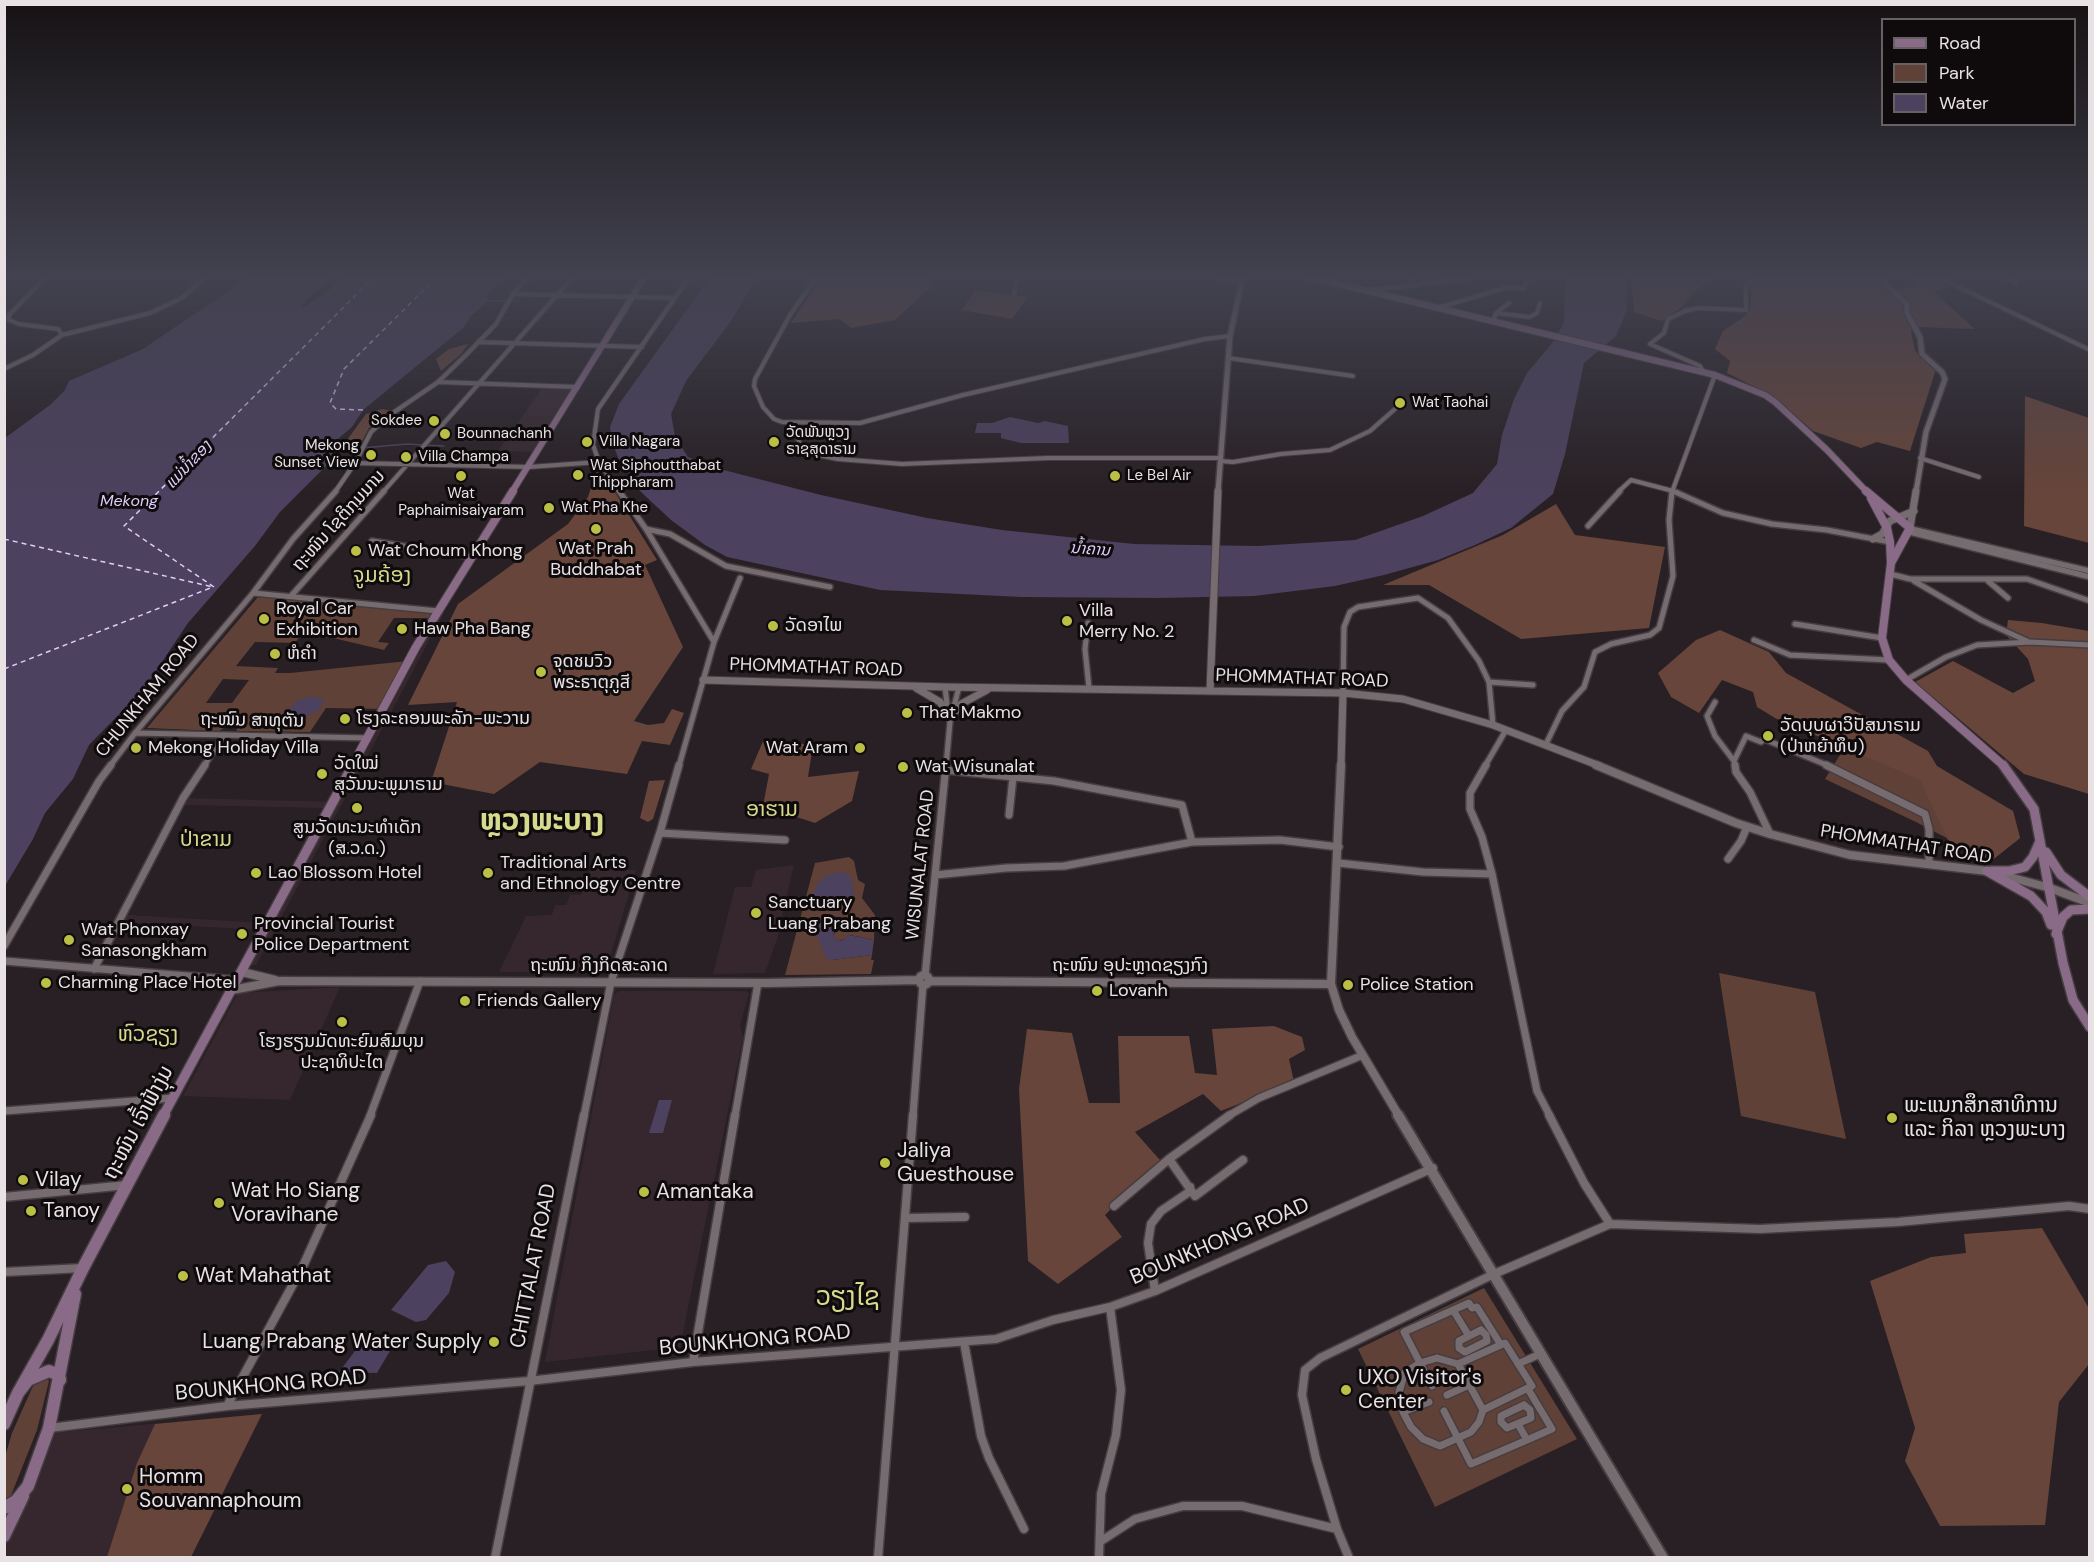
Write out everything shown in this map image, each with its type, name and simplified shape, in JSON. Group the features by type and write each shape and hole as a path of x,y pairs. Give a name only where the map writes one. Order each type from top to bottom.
{"main road":[{"name":"ຖະໜົນ ເຈົ້າຟ້າງຸ່ມ","path":"4,1424 173,1098 438,611 601,349"},
{"path":"1609,349 1715,375 1753,390 1775,402 1868,493 1897,517 1909,532 1891,563"},
{"path":"1868,493 1887,528 1890,542 1891,563 1882,638 1889,660 1906,680 2001,762 2034,809 2050,888 2055,934"},
{"path":"1987,871 2009,871 2025,867 2033,858 2040,840"},
{"path":"2040,840 2061,875 2090,897"},
{"path":"1987,871 2031,896 2046,912 2055,934 2073,1000 2090,1027"},
{"path":"2055,934 2063,918 2071,910 2090,909"},
{"name":"ຖະໜົນ ເຈົ້າຟ້າງຸ່ມ","path":"4,1536 28,1486 49,1428 77,1284"},
{"name":"ຖະໜົນ ເຈົ້າຟ້າງຸ່ມ","path":"18,1394 28,1380 42,1372 55,1372 60,1380"},
{"name":"ຖະໜົນ ເຈົ້າຟ້າງຸ່ມ","path":"4,1508 16,1501 28,1486"}],"street":[{"path":"4,369 42,349"},
{"name":"CHUNKHAM ROAD","path":"4,946 99,781 135,733 254,593 293,539 342,484 371,432 387,417 438,382 471,349"},
{"name":"ຖະໜົນ ໂຊຕິກຸມມານ","path":"291,596 510,349"},
{"path":"641,349 598,409 593,445 599,462 646,528 714,642"},
{"path":"771,349 754,379 754,386 763,407 777,421 791,423 860,423 986,390 1163,349"},
{"path":"1210,691 1215,535 1229,349"},
{"path":"1657,349 1700,366 1704,373"},
{"path":"1588,526 1631,480 1672,490 1723,513 1772,524 1827,530 1890,542 1901,540 1909,532 1926,432 1945,379 1942,372 1922,354 1921,349"},
{"path":"1228,358 1353,376"},
{"path":"1546,744 1562,711 1584,687 1595,652 1611,644 1650,635 1659,628 1673,576 1669,520 1672,490 1715,375"},
{"path":"438,382 578,387"},
{"path":"791,423 801,446 818,455 838,459 902,464 1048,458 1233,462 1281,453 1315,453 1330,450 1371,431 1395,410"},
{"path":"1920,458 1979,477"},
{"path":"355,463 529,467 599,462"},
{"path":"1873,539 1880,536 1890,521 1914,511"},
{"path":"646,528 670,534 726,566 830,587"},
{"path":"1909,532 2090,572"},
{"path":"1909,532 2090,577"},
{"path":"372,541 472,557"},
{"path":"1890,574 1910,579 1981,620 2030,642"},
{"name":"CHITTALAT ROAD","path":"495,1557 611,982 660,833 714,642 740,578"},
{"path":"1910,579 2028,579 2090,601"},
{"path":"1987,580 2008,597"},
{"path":"254,593 438,611"},
{"path":"1493,725 1489,682 1479,661 1448,618 1433,606 1415,597 1358,607 1350,612 1344,627 1339,846 1331,984 1345,1023 1363,1055 1433,1168 1663,1557"},
{"path":"1088,623 1085,649 1089,688"},
{"path":"1795,624 1882,638"},
{"path":"1754,640 1790,655 1889,660"},
{"path":"1906,680 1946,657 1977,645 2030,642 2090,645"},
{"name":"PHOMMATHAT ROAD","path":"703,680 945,687 1343,693 1403,699 1493,725 1546,744 1770,834 1850,855 1987,871 2050,888 2090,903"},
{"path":"1489,682 1533,685"},
{"path":"912,686 940,702 950,719 964,701 995,687"},
{"name":"WISUNALAT ROAD","path":"945,687 950,719"},
{"name":"WISUNALAT ROAD","path":"878,1557 924,980 950,719 959,687"},
{"path":"1716,702 1707,716 1715,736 1734,761 1737,772 1750,792 1770,834"},
{"path":"1506,730 1470,793 1470,809 1482,837 1492,874 1537,1091 1584,1183 1610,1224"},
{"name":"ຖະໜົນ ສາທຸຕັນ","path":"135,733 368,738"},
{"path":"94,969 183,798 224,735"},
{"path":"1734,761 1746,736 1761,742 1764,739 1806,755 1918,809 1928,819 1929,863"},
{"path":"945,770 1054,781 1182,806 1192,842"},
{"path":"1009,815 1013,777"},
{"path":"320,826 374,826 377,830 391,830"},
{"path":"1728,859 1748,827"},
{"path":"660,833 785,840"},
{"path":"934,875 1006,868 1064,866 1192,842 1280,840 1339,846"},
{"path":"1338,863 1423,872 1492,874"},
{"path":"4,962 238,981 279,981"},
{"name":"ຖະໜົນ ກິງກິດສະລາດ","path":"279,981 758,983 924,980"},
{"name":"ຖະໜົນ ອຸປະຫຼາດຊຽງກົງ","path":"924,980 1331,984"},
{"path":"238,981 279,981"},
{"path":"227,1406 308,1254 378,1099 420,981"},
{"path":"693,1362 758,983"},
{"path":"1114,1206 1170,1159 1236,1110 1259,1098 1363,1055"},
{"path":"4,1111 173,1098"},
{"path":"1170,1159 1191,1186 1193,1194 1199,1195 1243,1160"},
{"name":"BOUNKHONG ROAD","path":"49,1428 227,1406 530,1381 693,1362 996,1339 1053,1320 1110,1307 1155,1291 1433,1168"},
{"path":"4,1197 128,1185"},
{"path":"1155,1291 1148,1243 1151,1224 1161,1211 1189,1192 1191,1186"},
{"path":"1348,1557 1316,1459 1302,1395 1305,1370 1320,1358 1494,1274 1610,1224 1760,1230 1898,1222 2069,1206 2090,1209"},
{"path":"906,1218 965,1217"},
{"path":"4,1272 83,1268"},
{"path":"1432,1386 1404,1332 1469,1303 1472,1308 1477,1307 1501,1345"},
{"path":"1099,1557 1101,1494 1116,1435 1121,1390 1110,1307"},
{"path":"1453,1310 1469,1336"},
{"path":"964,1342 981,1436 989,1458 1024,1529"},
{"path":"1505,1343 1518,1364 1532,1386 1483,1410 1479,1422 1471,1432 1440,1446 1423,1439 1411,1427 1399,1392 1405,1372 1420,1363 1437,1358 1458,1364 1505,1343"},
{"path":"1518,1364 1543,1353"},
{"path":"1458,1364 1483,1410"},
{"path":"1447,1395 1469,1385"},
{"path":"1444,1411 1471,1464 1552,1429 1528,1389"},
{"path":"1404,1412 1429,1402"},
{"path":"1518,1424 1527,1440"},
{"path":"1101,1541 1135,1519 1183,1506 1242,1506 1337,1529"}],"shaded area":[{"path":"449,349 465,349 441,371 436,359"},
{"path":"1715,349 1915,349 1936,369 1910,451 1877,442 1861,448 1813,431 1773,396 1727,373 1730,361"},
{"path":"543,387 573,388 532,452 498,451"},
{"path":"2025,396 2089,418 2089,543 2024,526"},
{"path":"382,409 392,411 369,428 360,445 344,444 366,414"},
{"path":"598,465 657,560 645,565 683,647 634,721 648,725 664,723 672,709 684,713 670,745 642,741 627,774 540,762 494,794 431,782 457,702 408,705 458,604 568,524 588,497"},
{"path":"1556,504 1575,535 1665,547 1649,628 1521,639 1429,585 1383,585 1503,535"},
{"path":"435,613 444,613 256,965 243,965 262,930 124,922 102,965 90,964 181,791 217,739 226,739 189,798 330,802","holes":["185,805 326,808 266,923 128,915"]},
{"path":"2008,620 2089,631 2089,794 2024,774 1915,682 1953,661 2013,693 2035,681 2028,659 2006,635"},
{"path":"1720,630 1769,652 1786,673 1928,751 1937,766 2013,811 2020,838 1991,861 1948,840 1920,780 1775,718 1757,707 1753,692 1722,680 1699,713 1671,697 1658,673 1696,640"},
{"path":"764,739 813,745 808,777 859,771 852,801 815,823 763,806 769,774 751,769"},
{"path":"665,780 653,819 648,822 640,818 649,781"},
{"name":"Sanctuary Luang Prabang","path":"794,865 777,939 765,973 713,974 735,887 751,887 756,870"},
{"path":"591,869 636,870 607,967 599,972 499,972 526,916 552,915 555,905 566,905 570,895 581,895"},
{"path":"340,987 290,1100 183,1096 238,993"},
{"name":"Amantaka","path":"619,991 746,991 749,993 740,1026 743,1037 680,1347 545,1362 614,995"},
{"path":"1274,1026 1302,1037 1305,1050 1289,1059 1294,1082 1221,1111 1203,1094 1135,1132 1160,1160 1105,1215 1122,1237 1058,1284 1028,1261 1019,1089 1027,1029 1072,1033 1089,1103 1120,1103 1118,1036 1189,1036 1195,1073 1217,1075 1212,1029"},
{"path":"2042,1228 2090,1310 2089,1364 2059,1402 2045,1525 1940,1526 1905,1461 1915,1428 1870,1281 1931,1257 1966,1253 1964,1234"},
{"name":"Homm Souvannaphoum","path":"262,1414 191,1557 5,1558 5,1545 52,1433"},
{"path":"262,1414 191,1557 107,1557 137,1463 155,1424"}],"green space":[{"path":"258,597 435,613 432,618 394,618 378,642 389,643 384,650 333,638 300,636 295,643 255,642 236,666 278,668 275,673 290,673 408,661 381,709 326,708 310,732 237,731 236,727 226,727 219,731 147,728","holes":["223,679 249,680 232,703 206,703"]},
{"path":"1853,734 2013,811 2020,838 1991,861 1825,779"},
{"path":"849,857 854,861 858,880 865,884 862,898 875,915 874,940 850,935 840,941 835,939 833,935 840,928 837,916 822,919 832,960 872,955 871,960 874,960 871,974 785,975 815,863"},
{"path":"1719,973 1815,992 1846,1139 1741,1116"},
{"path":"1484,1288 1577,1439 1435,1507 1358,1349"},
{"path":"46,1377 49,1381 37,1430 10,1498 5,1504 4,1460 12,1433 32,1388 39,1379"}],"water":[{"name":"Mekong","path":"143,349 438,349 363,410 352,427 336,442 338,450 335,457 280,512 255,546 188,623 144,689 89,745 73,779 45,813 33,839 5,886 5,438 50,405 65,390 69,381"},
{"name":"ນ້ຳຄານ","path":"659,349 710,349 686,381 671,414 675,437 688,457 716,468 821,495 927,518 1002,530 1134,544 1258,546 1355,540 1423,516 1473,493 1497,464 1502,435 1514,399 1527,373 1547,349 1601,349 1584,363 1565,454 1553,494 1511,528 1438,560 1384,575 1335,586 1254,596 1021,597 880,590 727,557 705,545 671,520 641,492 619,460 613,444 610,427 619,404"},
{"path":"1010,417 1068,426 1069,443 1021,443 1001,438 1001,433 975,433 977,423 992,423"},
{"path":"313,696 324,700 319,710 304,717 291,714 290,708 297,701"},
{"path":"837,872 846,873 851,878 854,895 843,905 818,905 813,895 817,884 824,877"},
{"path":"837,916 844,918 847,922 844,928 835,931 833,935 835,939 841,941 849,935 874,940 872,955 832,960 826,958 815,930 816,923 822,919"},
{"path":"659,1100 672,1100 663,1133 649,1133"},
{"path":"446,1261 455,1272 449,1293 426,1320 416,1322 391,1310 428,1265"},
{"path":"367,1335 382,1339 390,1351 377,1373 339,1372"}],"waterway":[{"path":"338,450 407,444 444,446"}],"ferry route":[{"path":"214,587 124,526 302,349"},
{"path":"363,410 336,409 330,403 344,369 364,349"},
{"path":"4,539 213,587 4,669"}],"place":[{"name":"Wat Taohai","path":"1400,403"},
{"name":"Sokdee","path":"434,421"},
{"name":"Bounnachanh","path":"445,434"},
{"name":"Villa Nagara","path":"587,442"},
{"name":"ວັດພັນຫຼວງ ຣາຊສຸດາຣາມ","path":"774,442"},
{"name":"Mekong Sunset View","path":"371,455"},
{"name":"Villa Champa","path":"406,457"},
{"name":"Wat Siphoutthabat Thippharam","path":"578,475"},
{"name":"Wat Paphaimisaiyaram","path":"461,476"},
{"name":"Le Bel Air","path":"1115,476"},
{"name":"Wat Pha Khe","path":"549,508"},
{"name":"Wat Prah Buddhabat","path":"596,529"},
{"name":"Wat Choum Khong","path":"356,551"},
{"name":"Royal Car Exhibition","path":"264,619"},
{"name":"Villa Merry No. 2","path":"1067,621"},
{"name":"ວັດອາໄພ","path":"773,626"},
{"name":"Haw Pha Bang","path":"402,629"},
{"name":"ຫໍຄຳ","path":"275,654"},
{"name":"จุดชมวิว พระธาตุภูสี","path":"541,672"},
{"name":"That Makmo","path":"907,713"},
{"name":"ໂຮງລະຄອນພະລັກ-ພະวาม","path":"345,719"},
{"name":"ວັດບຸບຜາວິປັສນາຣາມ (ປ່າຫຍ້າທຶບ)","path":"1768,736"},
{"name":"Mekong Holiday Villa","path":"136,748"},
{"name":"Wat Aram","path":"860,748"},
{"name":"Wat Wisunalat","path":"903,767"},
{"name":"ວັດໃໝ່ ສຸວັນນະພູມາຣາມ","path":"322,774"},
{"name":"ສູນວັດທະນະທຳເດັກ (ສ.ວ.ດ.)","path":"357,808"},
{"name":"Lao Blossom Hotel","path":"256,873"},
{"name":"Traditional Arts and Ethnology Centre","path":"488,873"},
{"name":"Sanctuary Luang Prabang","path":"756,913"},
{"name":"Provincial Tourist Police Department","path":"242,934"},
{"name":"Wat Phonxay Sanasongkham","path":"69,940"},
{"name":"Charming Place Hotel","path":"46,983"},
{"name":"Police Station","path":"1348,985"},
{"name":"Lovanh","path":"1097,991"},
{"name":"Friends Gallery","path":"465,1001"},
{"name":"ໂຮງຮຽນມັດທະຍົມສົມບຸນ ປະຊາທິປະໄຕ","path":"342,1022"},
{"name":"ພະແນກສຶກສາທິການ ແລະ ກິລາ ຫຼວງພະບາງ","path":"1892,1118"},
{"name":"Jaliya Guesthouse","path":"885,1163"},
{"name":"Vilay","path":"23,1180"},
{"name":"Amantaka","path":"644,1192"},
{"name":"Wat Ho Siang Voravihane","path":"219,1203"},
{"name":"Tanoy","path":"31,1211"},
{"name":"Wat Mahathat","path":"183,1276"},
{"name":"Luang Prabang Water Supply","path":"494,1342"},
{"name":"UXO Visitor's Center","path":"1346,1390"},
{"name":"Homm Souvannaphoum","path":"127,1489"}],"district":[{"name":"ຈູມຄ້ອງ","path":"382,576"},
{"name":"ອາຮາມ","path":"772,810"},
{"name":"ຫຼວງພະບາງ","path":"542,822"},
{"name":"ປ່າຂາມ","path":"206,840"},
{"name":"ຫົວຊຽງ","path":"148,1035"},
{"name":"ວຽງໄຊ","path":"848,1298"}],"water label":[{"name":"ແມ່ນ້ຳຂອງ","path":"189,465"}]}
